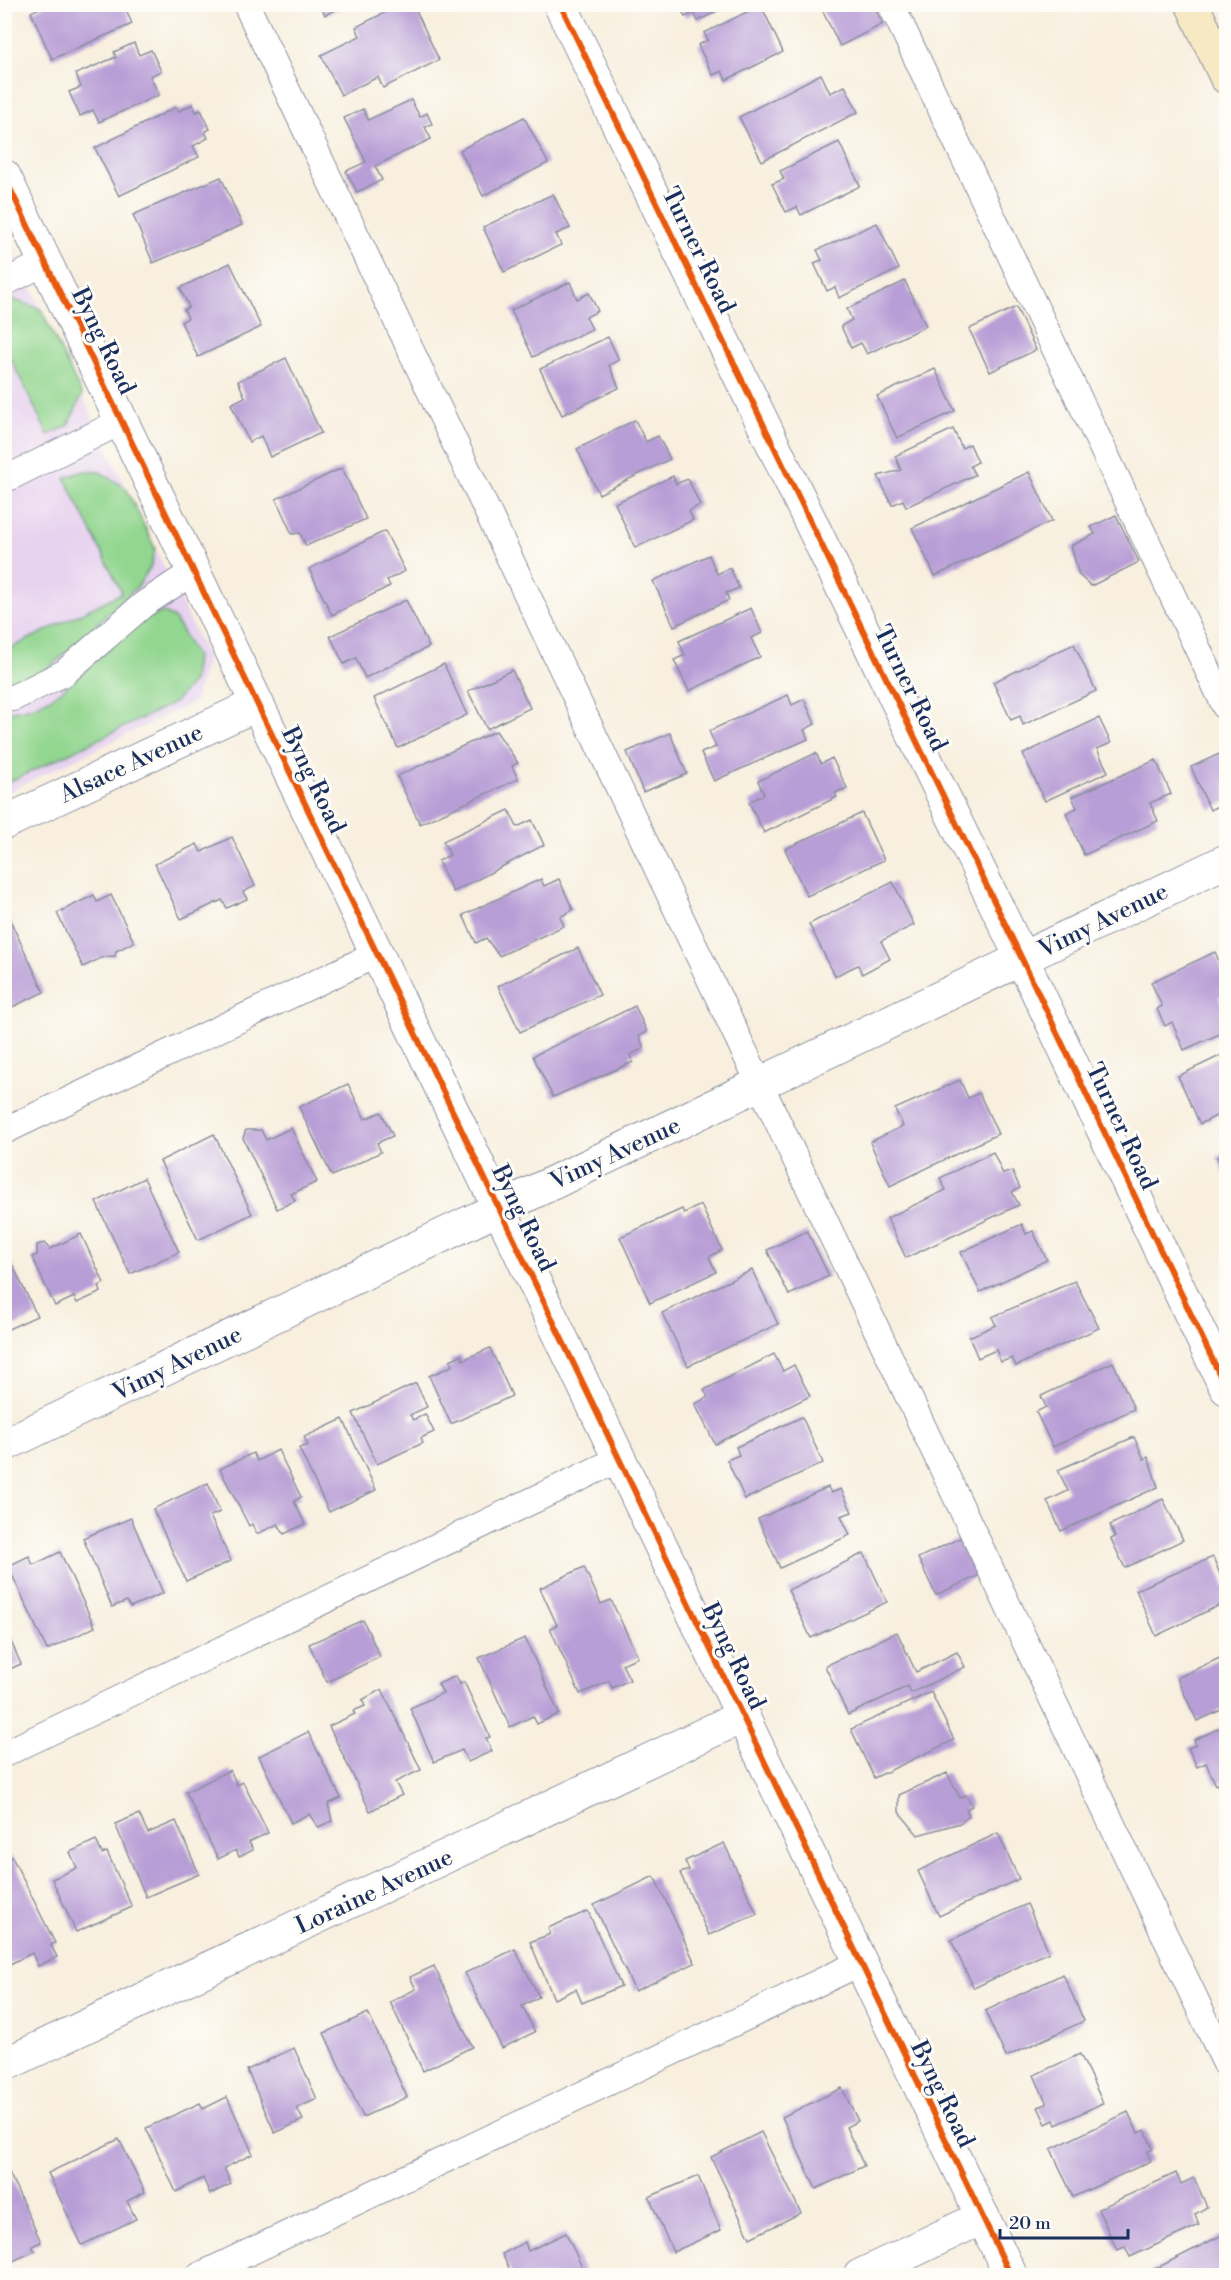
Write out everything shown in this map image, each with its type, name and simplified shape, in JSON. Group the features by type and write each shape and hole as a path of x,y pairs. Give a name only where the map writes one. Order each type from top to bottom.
{"main road":[{"path":"1192,4 1227,77"}],"street":[{"name":"Turner Road","path":"560,4 1227,1388"},
{"name":"Byng Road","path":"4,176 1011,2276"},
{"name":"Alsace Avenue","path":"4,823 258,704"},
{"name":"Vimy Avenue","path":"4,1445 1227,861"},
{"name":"Loraine Avenue","path":"4,2065 743,1716"},
{"path":"860,2276 982,2217"}],"lane":[{"path":"246,4 1227,2064"},
{"path":"891,4 1227,708"},
{"path":"4,283 46,262"},
{"path":"10,477 122,421"},
{"path":"4,698 13,698 64,673 144,604 194,571"},
{"path":"4,1131 377,954"},
{"path":"4,1754 619,1459"},
{"path":"198,2276 860,1963"}],"shaded area":[{"path":"4,232 207,657 194,702 5,793"}],"green space":[{"path":"8,298 41,309 82,395 68,426 48,435 11,359 5,362 5,300"},
{"path":"84,471 100,472 126,488 155,548 151,566 139,585 46,671 22,681 5,682 5,651 122,593 65,478"},
{"path":"163,612 175,619 196,657 193,681 174,703 5,784 5,711 25,709 44,702 62,691 125,633 141,621"}],"building":[{"path":"48,4 124,4 132,24 52,59 31,12"},
{"path":"320,4 348,4 325,15"},
{"path":"402,4 413,4 439,60 383,88 378,77 341,95 321,55 360,36 356,27"},
{"path":"679,4 730,4 698,21 694,13 685,17"},
{"path":"823,4 873,4 883,24 840,46 820,6"},
{"path":"761,5 783,52 726,80 722,71 713,75 698,45 708,40 704,33"},
{"path":"134,43 139,55 151,50 161,71 150,76 159,95 99,122 93,110 80,116 69,92 81,87 76,74 116,57 114,52"},
{"path":"821,74 830,93 845,86 858,112 762,161 739,117"},
{"path":"411,100 420,117 427,113 432,124 425,127 431,139 375,166 382,180 357,192 346,171 366,162 344,118 363,109 368,120"},
{"path":"193,104 196,112 201,110 210,129 205,132 208,138 193,146 199,157 119,196 95,148 176,107 179,111"},
{"path":"524,117 548,163 483,196 460,150"},
{"path":"839,142 860,186 801,215 797,207 786,212 772,184 784,179 780,171"},
{"path":"221,177 242,225 153,263 133,215"},
{"path":"553,194 570,228 556,234 561,245 504,272 483,227"},
{"path":"877,223 899,269 839,298 835,287 827,291 814,263 822,260 817,250"},
{"path":"230,263 261,327 198,357 181,322 188,318 184,310 189,307 180,288"},
{"path":"905,281 926,326 867,354 861,343 851,348 841,326 852,320 847,309"},
{"path":"570,282 577,299 589,293 598,311 586,317 592,329 533,357 511,310"},
{"path":"1016,307 1036,350 990,372 969,329"},
{"path":"608,337 619,360 609,365 619,388 562,415 540,369"},
{"path":"286,358 321,433 270,457 261,436 249,442 231,404 245,397 238,381"},
{"path":"935,369 955,411 897,438 877,396"},
{"path":"635,420 646,442 658,436 670,459 599,494 577,449"},
{"path":"953,429 962,448 970,444 978,462 970,466 975,475 906,507 903,500 892,505 878,476 901,470 895,456"},
{"path":"342,468 366,519 306,546 300,533 292,534 276,499"},
{"path":"1029,472 1052,521 935,576 912,528"},
{"path":"673,476 676,484 688,479 700,505 689,511 693,520 635,548 615,503"},
{"path":"1116,515 1139,562 1091,586 1079,575 1071,546 1095,534 1091,527"},
{"path":"385,531 405,571 387,580 390,586 332,615 309,569"},
{"path":"709,555 717,574 730,568 739,588 726,593 729,600 674,626 653,581"},
{"path":"406,600 429,647 365,678 356,658 344,664 330,636"},
{"path":"751,608 762,633 751,638 760,657 689,691 674,660 685,655 679,641"},
{"path":"1074,644 1096,691 1023,725 1020,716 1011,720 993,682"},
{"path":"444,664 467,715 398,748 374,698"},
{"path":"512,670 530,708 487,729 468,691"},
{"path":"788,695 792,705 804,699 815,724 804,730 808,739 714,781 701,753 716,747 709,731"},
{"path":"1099,718 1111,743 1097,749 1108,772 1045,801 1023,754"},
{"path":"496,731 518,763 512,766 518,779 420,824 397,776"},
{"path":"670,733 687,774 643,792 627,752"},
{"path":"1226,751 1226,802 1210,810 1191,767"},
{"path":"816,753 821,764 832,758 847,788 835,793 837,797 764,833 749,802 764,794 758,781"},
{"path":"1156,760 1171,794 1150,803 1158,821 1084,855 1066,813 1077,808 1072,797"},
{"path":"509,810 517,827 532,820 544,845 453,892 438,861 450,855 443,841"},
{"path":"862,813 884,860 807,896 785,849"},
{"path":"232,837 255,886 243,892 247,899 227,908 222,900 181,919 155,864 197,844 201,852"},
{"path":"541,879 544,886 559,879 573,910 560,917 564,926 499,956 486,938 476,943 463,915"},
{"path":"893,882 914,925 881,941 890,959 862,974 858,965 835,976 809,924"},
{"path":"94,895 97,902 111,895 134,942 116,951 115,956 103,957 83,967 57,913"},
{"path":"9,918 44,992 4,1011 4,920"},
{"path":"578,948 600,995 520,1032 498,986"},
{"path":"1215,952 1226,977 1226,993 1219,997 1226,1014 1226,1031 1184,1050 1172,1022 1165,1026 1157,1009 1162,1006 1151,982"},
{"path":"635,1006 647,1032 639,1036 644,1048 630,1055 633,1062 553,1097 533,1056"},
{"path":"1226,1053 1226,1111 1200,1124 1178,1076"},
{"path":"960,1080 968,1098 979,1093 998,1134 890,1186 870,1142 903,1126 895,1109"},
{"path":"348,1084 365,1119 381,1112 393,1136 377,1143 381,1152 332,1176 299,1107"},
{"path":"1226,1124 1226,1143 1219,1127"},
{"path":"291,1128 317,1182 291,1194 295,1201 277,1209 243,1138 246,1130 261,1130 266,1140"},
{"path":"214,1134 252,1214 198,1240 160,1161"},
{"path":"993,1152 1003,1174 1012,1171 1020,1188 1012,1192 1019,1205 906,1258 887,1218 946,1190 940,1178"},
{"path":"1226,1152 1226,1178 1217,1157"},
{"path":"144,1178 179,1252 130,1274 96,1202"},
{"path":"701,1205 722,1250 709,1257 716,1272 650,1303 620,1237 682,1209 684,1213"},
{"path":"1022,1224 1026,1234 1033,1231 1047,1260 980,1292 961,1252"},
{"path":"807,1231 829,1276 789,1295 767,1250"},
{"path":"81,1234 104,1283 99,1286 101,1292 77,1303 74,1297 55,1306 32,1257 37,1255 37,1245 44,1243 50,1249"},
{"path":"12,1264 37,1316 4,1331 4,1267"},
{"path":"752,1270 778,1324 688,1366 662,1313"},
{"path":"1075,1281 1099,1328 1016,1366 1012,1358 1001,1362 996,1350 978,1358 969,1337 996,1325 992,1317"},
{"path":"490,1348 512,1396 451,1424 429,1376 452,1366 450,1360 461,1355 463,1360"},
{"path":"774,1354 783,1371 794,1365 810,1396 715,1444 695,1404 708,1397 704,1390"},
{"path":"1113,1362 1134,1409 1053,1447 1036,1412 1046,1407 1041,1396"},
{"path":"416,1383 427,1407 410,1415 413,1420 425,1414 434,1432 421,1438 423,1443 377,1464 353,1413"},
{"path":"802,1417 823,1463 745,1499 727,1460 739,1455 736,1447"},
{"path":"343,1419 376,1490 329,1512 299,1448 308,1445 304,1437"},
{"path":"1134,1437 1144,1459 1148,1457 1158,1487 1061,1531 1047,1501 1068,1491 1058,1470"},
{"path":"278,1450 301,1497 294,1501 305,1524 284,1534 278,1524 257,1534 252,1524 249,1526 220,1469 253,1453 257,1461"},
{"path":"208,1483 220,1512 210,1516 231,1561 186,1581 153,1509"},
{"path":"828,1487 831,1493 841,1489 852,1512 841,1516 850,1535 780,1568 758,1519"},
{"path":"1163,1499 1183,1540 1125,1568 1111,1539 1115,1537 1110,1525"},
{"path":"131,1518 163,1593 130,1607 127,1601 112,1607 83,1538"},
{"path":"962,1537 980,1575 936,1595 918,1558"},
{"path":"60,1552 95,1627 47,1650 8,1566 29,1556 33,1565"},
{"path":"864,1553 887,1602 811,1638 788,1590"},
{"path":"1213,1557 1226,1589 1226,1602 1156,1636 1136,1590"},
{"path":"584,1567 601,1604 611,1600 638,1657 622,1664 630,1680 612,1688 609,1681 580,1694 550,1628 557,1625 540,1588"},
{"path":"363,1620 380,1657 327,1682 309,1644"},
{"path":"5,1628 21,1664 5,1671"},
{"path":"897,1632 916,1672 957,1652 965,1667 911,1693 908,1686 848,1715 825,1666"},
{"path":"525,1638 559,1714 537,1724 533,1716 510,1727 479,1658"},
{"path":"1226,1655 1226,1708 1197,1721 1177,1678"},
{"path":"456,1676 460,1684 464,1682 490,1737 486,1738 492,1751 468,1762 462,1750 434,1762 410,1708 443,1693 438,1684"},
{"path":"382,1689 421,1770 395,1782 402,1795 370,1811 329,1726 355,1714 353,1711 365,1706 362,1700"},
{"path":"931,1692 954,1740 874,1778 851,1729"},
{"path":"1226,1725 1226,1780 1216,1785 1206,1763 1197,1767 1188,1748 1196,1745 1194,1740"},
{"path":"308,1732 341,1798 328,1804 332,1821 318,1827 309,1814 291,1823 259,1756"},
{"path":"230,1770 237,1785 243,1782 268,1833 249,1842 253,1850 239,1857 236,1850 218,1859 186,1792"},
{"path":"947,1773 960,1798 966,1795 972,1806 966,1809 969,1816 960,1823 918,1835 899,1812 899,1795"},
{"path":"139,1814 148,1833 176,1821 199,1874 146,1897 115,1824"},
{"path":"998,1833 1019,1879 939,1916 918,1871"},
{"path":"96,1840 102,1854 107,1852 132,1907 76,1932 52,1879 77,1868 70,1852"},
{"path":"724,1843 757,1914 709,1935 680,1873 689,1870 685,1861"},
{"path":"12,1857 55,1943 51,1945 57,1957 38,1966 32,1953 6,1966 4,1964 4,1860"},
{"path":"654,1876 695,1963 635,1991 594,1905"},
{"path":"1027,1904 1049,1952 974,1988 951,1940"},
{"path":"588,1911 621,1986 582,2003 576,1989 554,1999 530,1942 550,1934 548,1928"},
{"path":"515,1949 539,1997 522,2006 535,2032 502,2048 465,1973"},
{"path":"434,1966 472,2047 423,2071 390,2002 416,1989 410,1977"},
{"path":"1063,1974 1084,2021 1006,2057 985,2011"},
{"path":"368,2013 407,2097 363,2117 324,2033"},
{"path":"294,2048 317,2099 297,2108 303,2120 275,2133 247,2070"},
{"path":"1080,2054 1103,2103 1056,2125 1054,2120 1046,2124 1038,2107 1047,2104 1034,2075"},
{"path":"842,2088 858,2121 846,2127 864,2166 816,2189 782,2117"},
{"path":"227,2097 253,2154 224,2168 231,2184 210,2194 203,2178 176,2192 146,2128 200,2103 203,2109"},
{"path":"1128,2112 1138,2133 1145,2130 1153,2149 1147,2152 1151,2161 1073,2197 1051,2149"},
{"path":"761,2132 801,2213 750,2238 711,2157"},
{"path":"119,2139 145,2192 127,2201 136,2219 82,2245 48,2173"},
{"path":"7,2168 41,2242 32,2246 35,2251 4,2265"},
{"path":"1176,2173 1181,2184 1194,2178 1207,2207 1195,2214 1199,2225 1130,2257 1125,2247 1117,2250 1098,2209"},
{"path":"698,2176 721,2230 673,2252 649,2197"},
{"path":"566,2233 586,2276 513,2276 502,2254 525,2242 528,2251"},
{"path":"1226,2233 1226,2276 1141,2276"}],"cycle path":[{"path":"560,4 1022,959 1226,1388"},
{"path":"4,176 1011,2276"}]}
